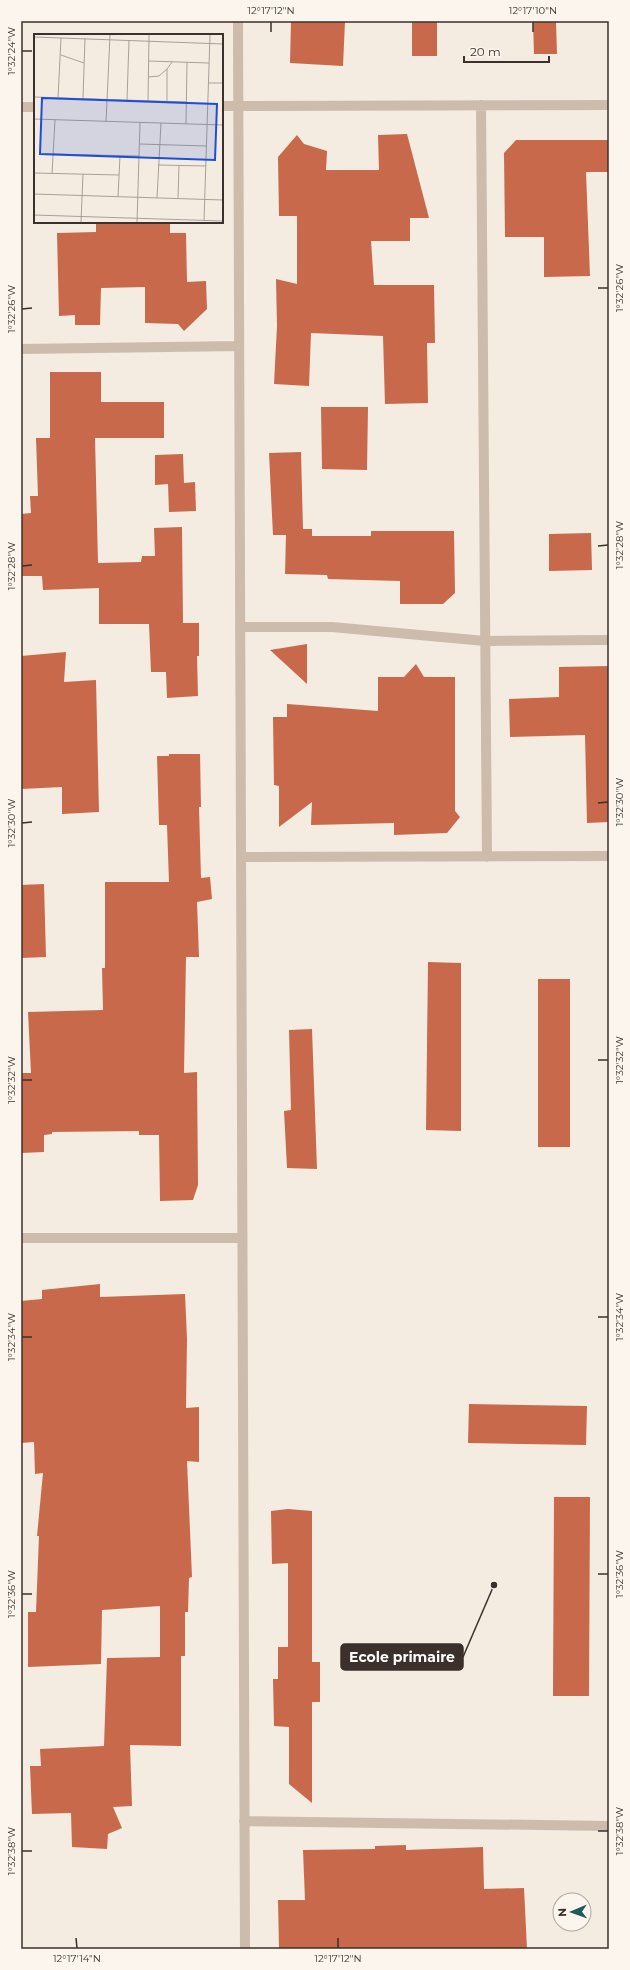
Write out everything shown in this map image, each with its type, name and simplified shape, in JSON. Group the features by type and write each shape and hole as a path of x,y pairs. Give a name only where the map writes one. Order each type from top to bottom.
{"street":[{"path":"238,21 245,1949"},
{"path":"481,105 487,857"},
{"path":"223,106 609,105"},
{"path":"21,107 34,107"},
{"path":"21,349 239,346"},
{"path":"240,627 332,627 486,641 609,640"},
{"path":"241,858 609,856"},
{"path":"21,1238 242,1238"},
{"path":"244,1821 609,1826"}],"building":[{"path":"291,21 345,21 343,66 290,63"},
{"path":"412,21 437,21 437,56 412,56"},
{"path":"533,21 556,21 557,54 534,54"},
{"path":"407,134 429,218 410,218 410,241 371,241 374,285 434,285 435,343 427,343 428,403 385,404 383,336 311,333 309,386 274,384 277,326 276,279 297,284 297,216 279,216 278,157 297,135 304,144 327,151 326,170 379,170 378,135"},
{"path":"516,140 609,140 609,172 586,172 590,276 544,277 544,237 505,237 504,153"},
{"path":"96,223 170,223 170,233 186,233 187,282 206,281 207,309 184,331 178,324 145,323 145,287 101,288 100,325 75,325 75,315 59,316 57,233 96,232"},
{"path":"50,372 101,372 101,402 164,402 164,438 95,438 98,563 141,562 142,556 155,556 154,528 182,527 183,623 199,623 199,656 197,656 198,696 167,698 166,672 151,672 149,624 99,624 99,588 43,590 42,576 21,576 21,514 31,513 30,496 38,496 36,438 50,438"},
{"path":"321,407 368,407 367,470 322,469"},
{"path":"301,452 303,529 312,529 312,536 371,536 371,531 454,531 455,593 443,604 400,604 400,581 328,579 327,575 285,574 286,535 273,535 269,453"},
{"path":"183,454 184,483 195,482 196,511 169,512 168,484 155,485 155,455"},
{"path":"591,533 592,570 549,571 549,534"},
{"path":"307,644 307,684 270,650"},
{"path":"66,652 64,682 96,680 99,812 62,814 62,787 21,789 21,656"},
{"path":"416,664 424,677 455,677 455,811 460,817 447,833 394,835 394,823 311,825 312,802 279,827 279,786 274,785 273,717 287,717 287,704 378,711 378,677 404,677"},
{"path":"609,666 609,822 587,823 585,735 510,737 509,699 559,697 559,667"},
{"path":"169,754 200,754 201,807 199,807 201,878 210,877 212,899 197,902 199,957 186,957 184,1073 197,1072 198,1185 193,1200 160,1201 159,1135 139,1135 139,1131 52,1132 52,1134 44,1135 44,1152 21,1153 21,1073 31,1073 28,1012 103,1010 102,968 105,968 105,882 169,882 167,825 159,825 157,756 169,756"},
{"path":"44,884 46,957 21,958 21,885"},
{"path":"428,962 461,963 461,1131 426,1130"},
{"path":"538,979 570,979 570,1147 538,1147"},
{"path":"312,1029 317,1169 287,1168 284,1111 291,1110 289,1030"},
{"path":"100,1284 100,1297 185,1294 187,1339 186,1408 199,1407 199,1462 187,1461 192,1577 189,1578 188,1612 185,1612 185,1656 181,1656 181,1746 130,1745 132,1806 113,1807 122,1828 108,1834 107,1849 72,1847 71,1813 32,1814 30,1766 41,1766 40,1749 104,1746 107,1658 160,1657 160,1606 102,1610 101,1664 28,1667 28,1612 36,1612 39,1536 37,1536 43,1473 35,1474 34,1442 21,1443 21,1301 42,1299 42,1290"},
{"path":"469,1404 587,1406 586,1445 468,1443"},
{"path":"554,1497 590,1497 589,1696 553,1696"},
{"path":"288,1509 312,1511 312,1662 320,1662 320,1702 312,1702 312,1803 289,1784 289,1727 274,1726 273,1679 278,1679 278,1647 288,1647 288,1563 272,1564 271,1511"},
{"path":"406,1845 406,1850 483,1847 484,1889 524,1888 527,1949 279,1949 278,1900 305,1900 303,1850 375,1849 375,1846"}],"place":[{"name":"Ecole primaire","path":"494,1585"}]}
